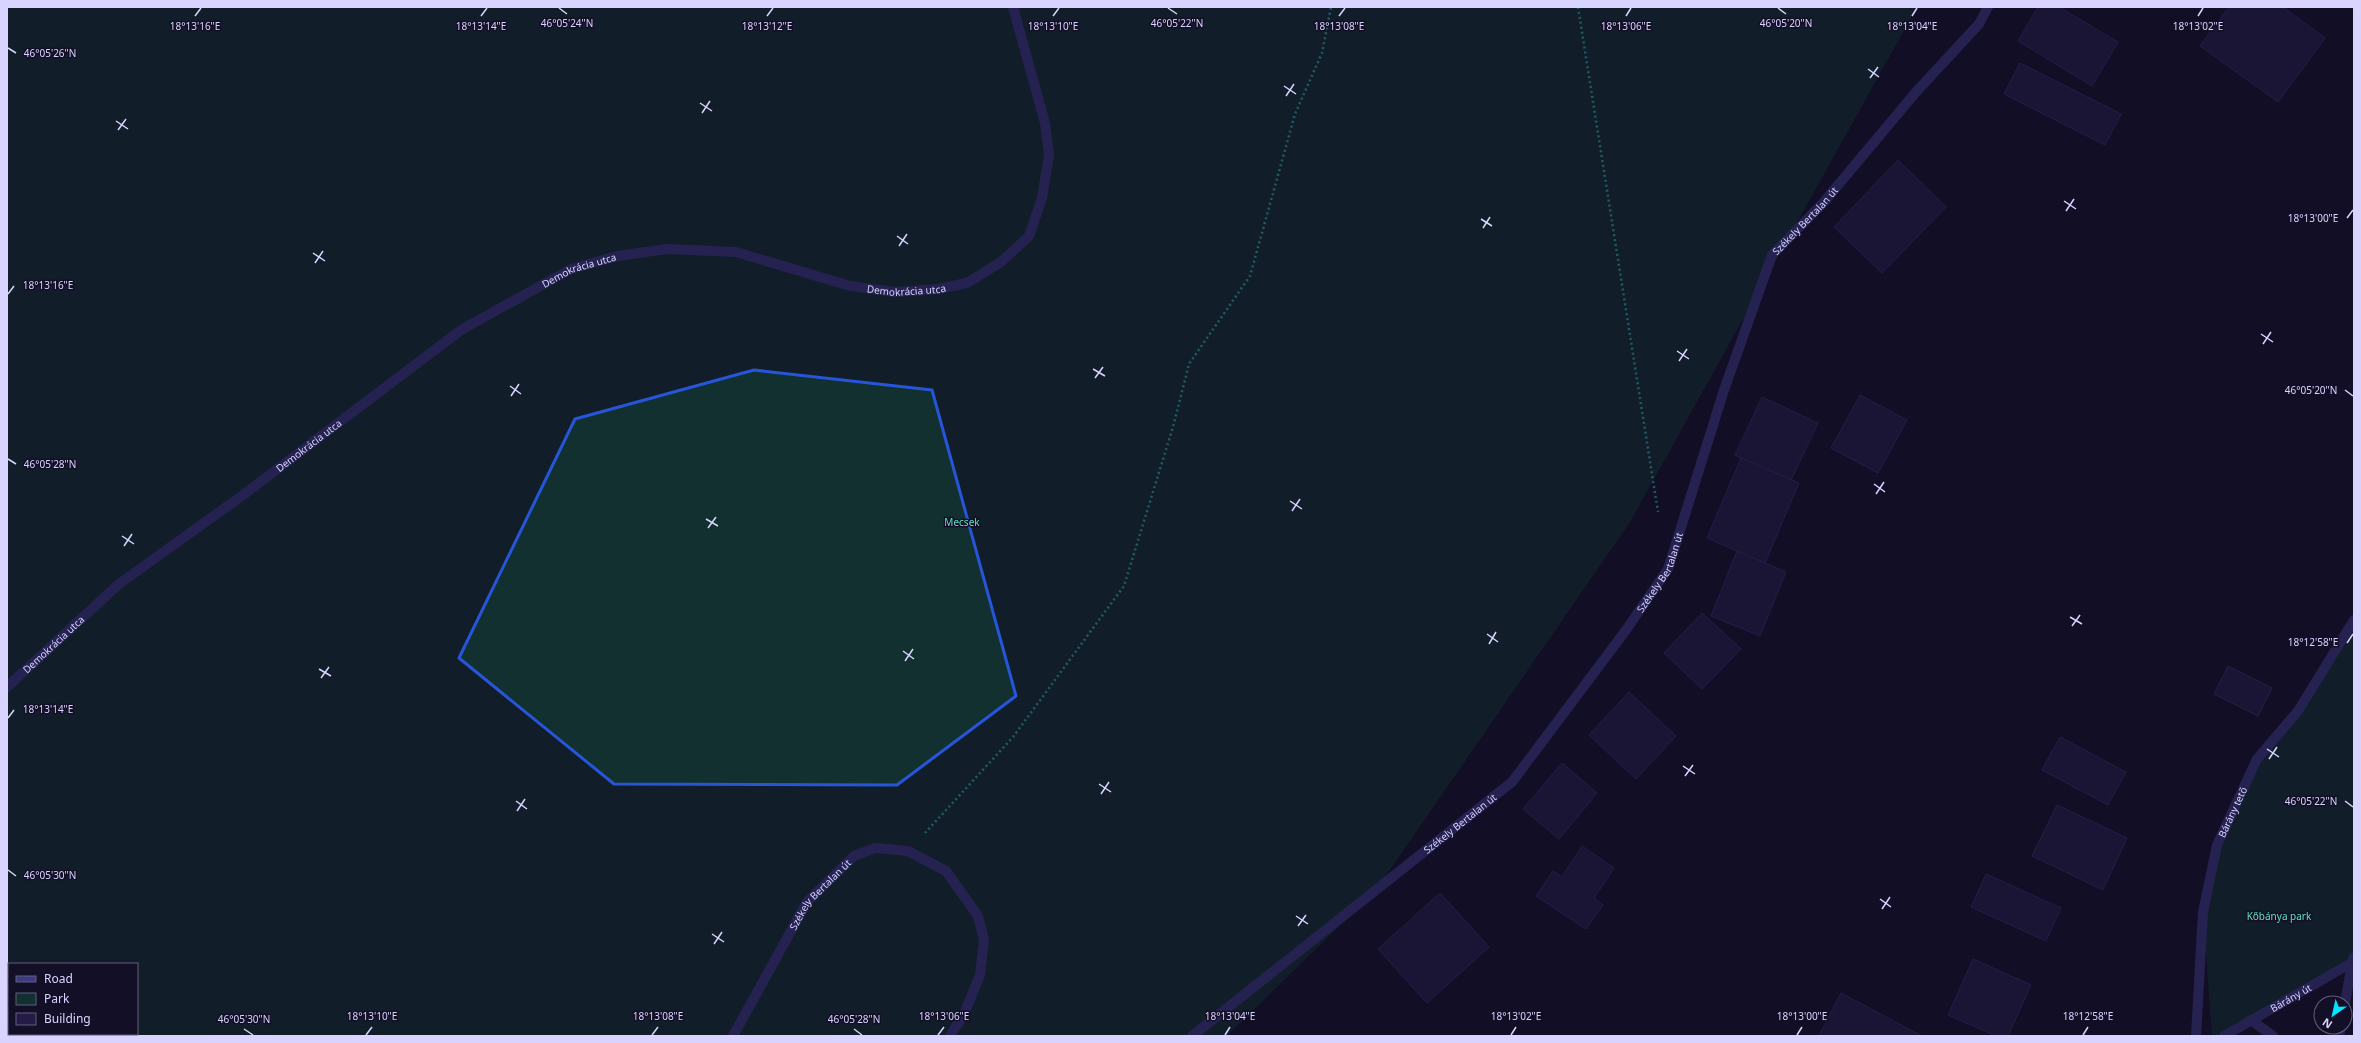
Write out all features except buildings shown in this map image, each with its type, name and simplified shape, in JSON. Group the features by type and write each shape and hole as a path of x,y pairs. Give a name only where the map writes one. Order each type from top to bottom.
{"street":[{"name":"Demokrácia utca","path":"7,687 118,584 243,495 461,330 571,269 617,256 667,249 736,252 850,286 895,292 938,289 967,283 1001,262 1028,236 1042,198 1049,155 1045,123 1013,7"},
{"name":"Székely Bertalan út","path":"1192,1036 1512,782 1626,630 1668,570 1724,390 1772,255 1822,203 1916,92 1979,24 1988,7"},
{"name":"Bárány tető","path":"2196,1036 2202,912 2217,846 2257,759 2298,711 2354,620"},
{"name":"Székely Bertalan út","path":"733,1036 807,902 854,856 875,848 908,851 946,871 978,916 984,940 980,975 964,1014 950,1036"},
{"path":"2346,995 2353,959"},
{"name":"Bárány út","path":"2224,1036 2353,959"},
{"path":"2251,1020 2273,1036"}],"path":[{"path":"908,851 1013,737 1124,586 1173,427 1189,364 1250,276 1295,114 1322,53 1331,7"},
{"path":"1578,7 1659,515"}],"highlighted area":[{"path":"754,370 932,390 1016,696 897,785 614,784 459,658 575,419"}],"green space":[{"name":"Mecsek","path":"7,7 1917,7 1630,522 1376,890 1227,1036 7,1036"},
{"name":"Kőbánya park","path":"2354,621 2354,956 2224,1036 2212,1036 2203,912 2217,845 2250,776"}]}
